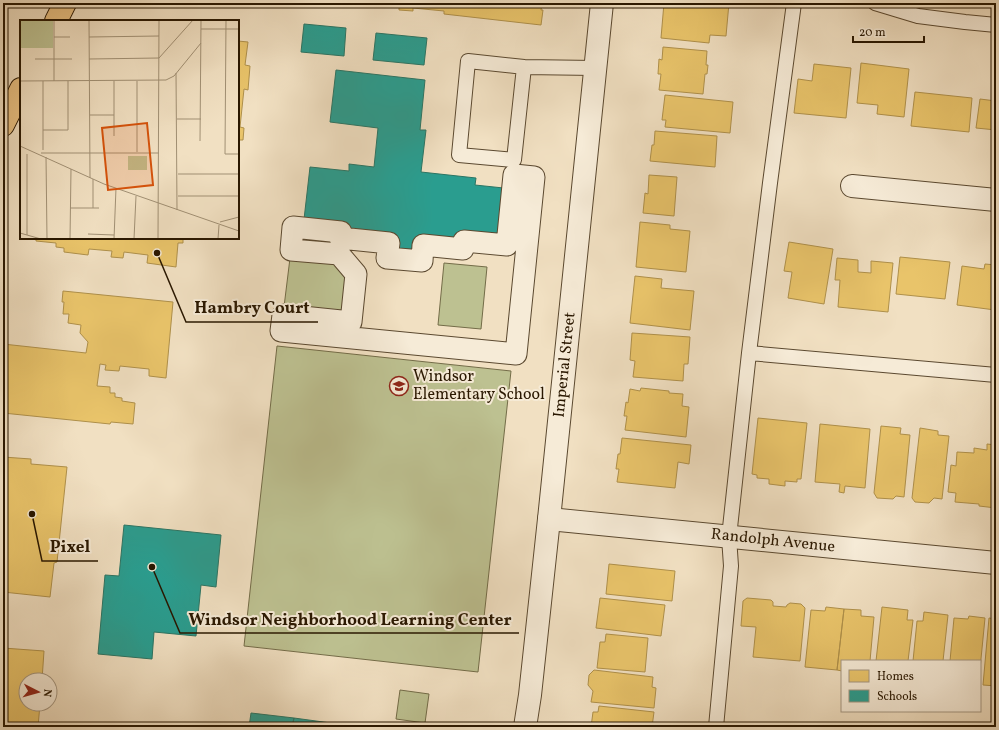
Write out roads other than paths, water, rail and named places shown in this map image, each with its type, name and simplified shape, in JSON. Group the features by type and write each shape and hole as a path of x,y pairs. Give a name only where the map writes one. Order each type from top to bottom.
{"main road":[{"path":"56,20 65,3"},
{"path":"4,118 20,91"}],"street":[{"name":"Imperial Street","path":"526,727 602,3"},
{"path":"514,175 534,177 516,354 281,330 283,315 351,322 352,315 356,274 339,254 291,250 293,227 341,232 340,238 389,243 388,258 422,261 423,245 463,249 464,240 507,245 514,175"},
{"path":"852,186 996,200"},
{"name":"Randolph Avenue","path":"549,519 996,563"}],"lane":[{"path":"716,727 731,566 729,537 749,353 794,3"},
{"path":"875,3 918,16 996,25"},
{"path":"524,67 514,160 458,155 468,61 524,67 596,68"},
{"path":"749,353 996,375"}],"place":[{"name":"Hambry Court","path":"157,253"},
{"name":"Windsor Elementary School","path":"399,386"},
{"name":"Pixel","path":"32,514"},
{"name":"Windsor Neighborhood Learning Center","path":"152,567"}]}
